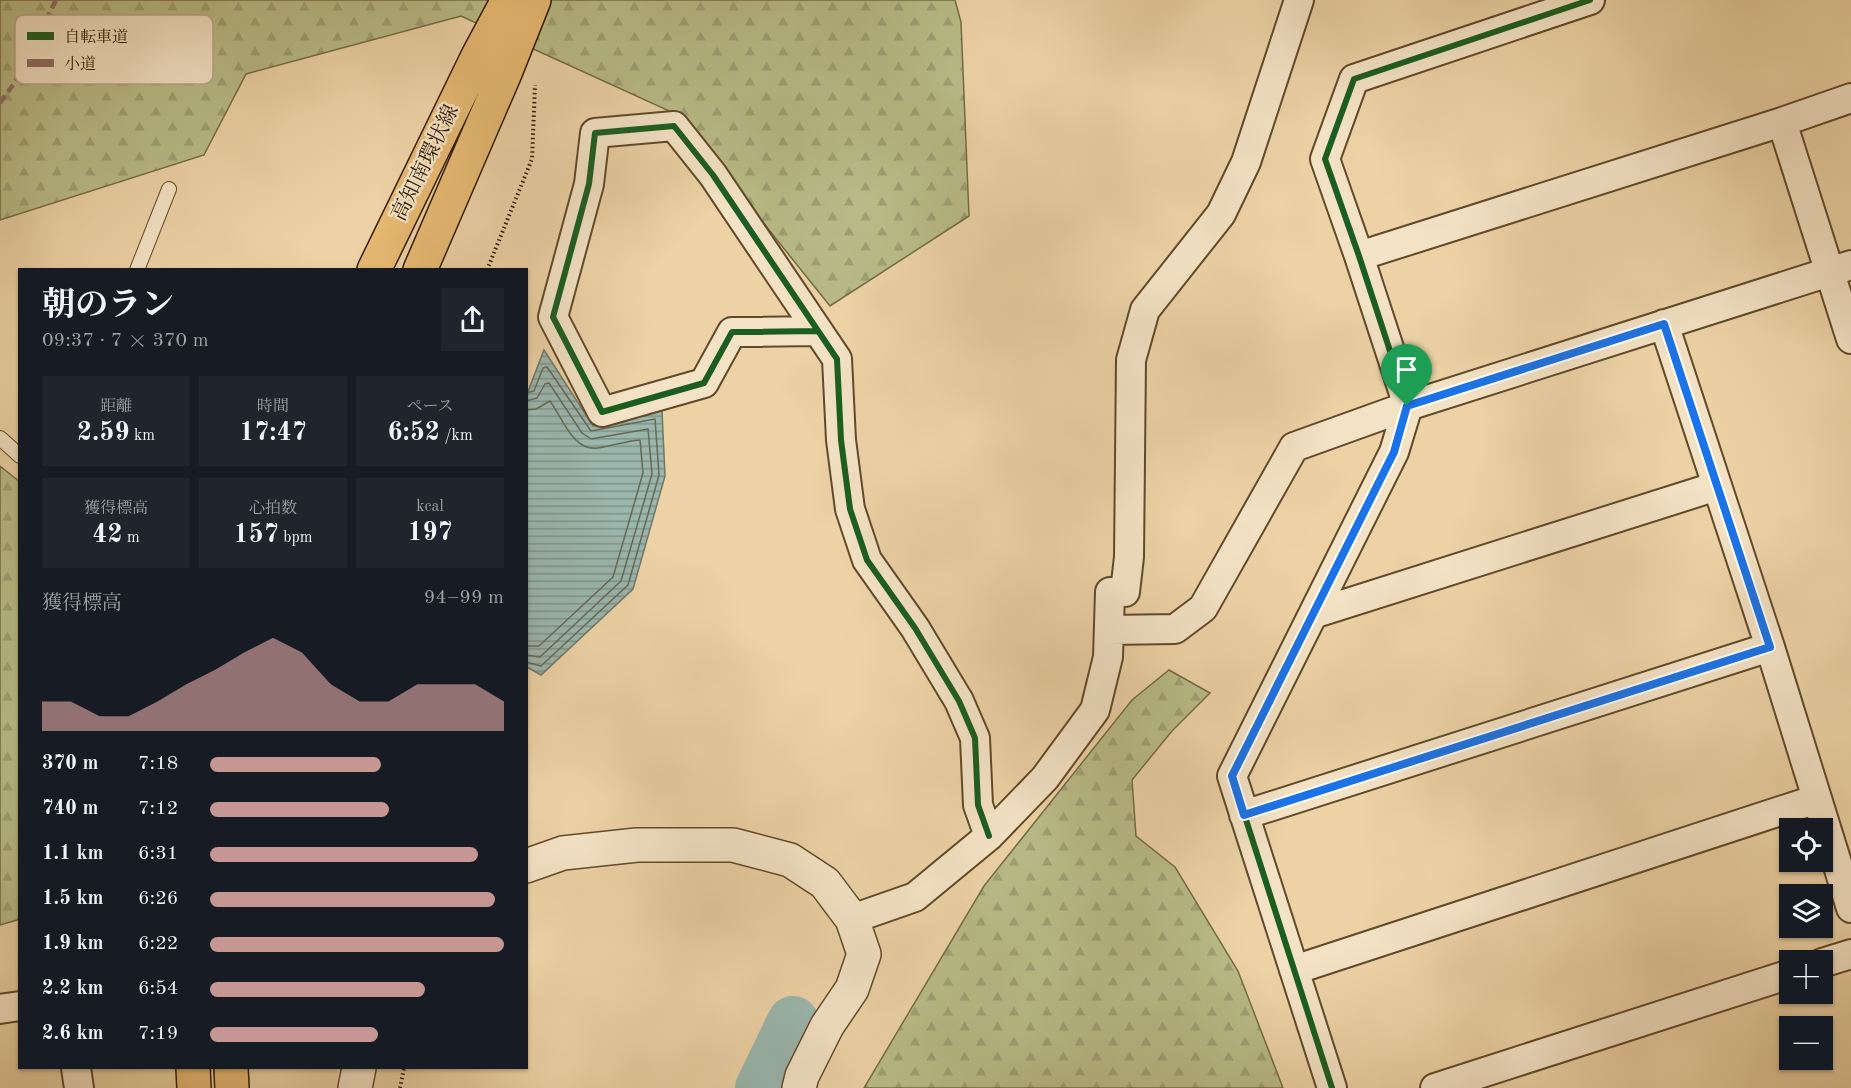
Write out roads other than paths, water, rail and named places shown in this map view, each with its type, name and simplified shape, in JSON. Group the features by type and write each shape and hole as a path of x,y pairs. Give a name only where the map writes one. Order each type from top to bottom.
{"main road":[{"name":"高知南環状線","path":"375,268 478,56 508,0"},
{"name":"高知南環状線","path":"421,268 520,76 534,0"},
{"path":"193,1069 194,1088"},
{"path":"231,1069 232,1088"}],"street":[{"path":"852,919 915,897 989,836 1045,778 1095,710 1108,657 1110,592 1125,592 1129,557 1131,360 1145,310 1221,214 1246,162 1299,0"},
{"path":"1332,1088 1232,776 1394,452 1407,406 1325,159 1354,79 1538,8 1590,0"},
{"path":"1359,256 1851,98"},
{"path":"1782,122 1840,268 1851,339"},
{"path":"818,330 732,332 704,384 602,412 553,317 589,184 595,133 674,126 713,175 818,330 837,359 841,440 850,509 867,560 915,628 959,701 975,738 978,805 989,836"},
{"path":"1110,630 1175,629 1203,608 1294,447 1407,406 1840,268"},
{"path":"1664,324 1770,647 1851,908"},
{"path":"1313,614 1717,486"},
{"path":"1244,815 1770,647"},
{"path":"1294,970 1817,799"},
{"path":"528,865 563,854 627,846 733,845 790,860 825,883 852,919 864,954 852,989 827,1026 802,1076 799,1088"},
{"path":"1833,960 1851,954"},
{"path":"1435,1088 1779,978"},
{"path":"0,1009 18,1006"},
{"path":"76,1069 79,1088"},
{"path":"355,1088 359,1069"}],"lane":[{"path":"138,268 169,189"},
{"path":"0,438 18,454"}],"water":[{"path":"544,350 593,426 662,411 665,476 633,589 541,675 528,668 528,391"}],"waterway":[{"path":"761,1088 793,1022"}]}
